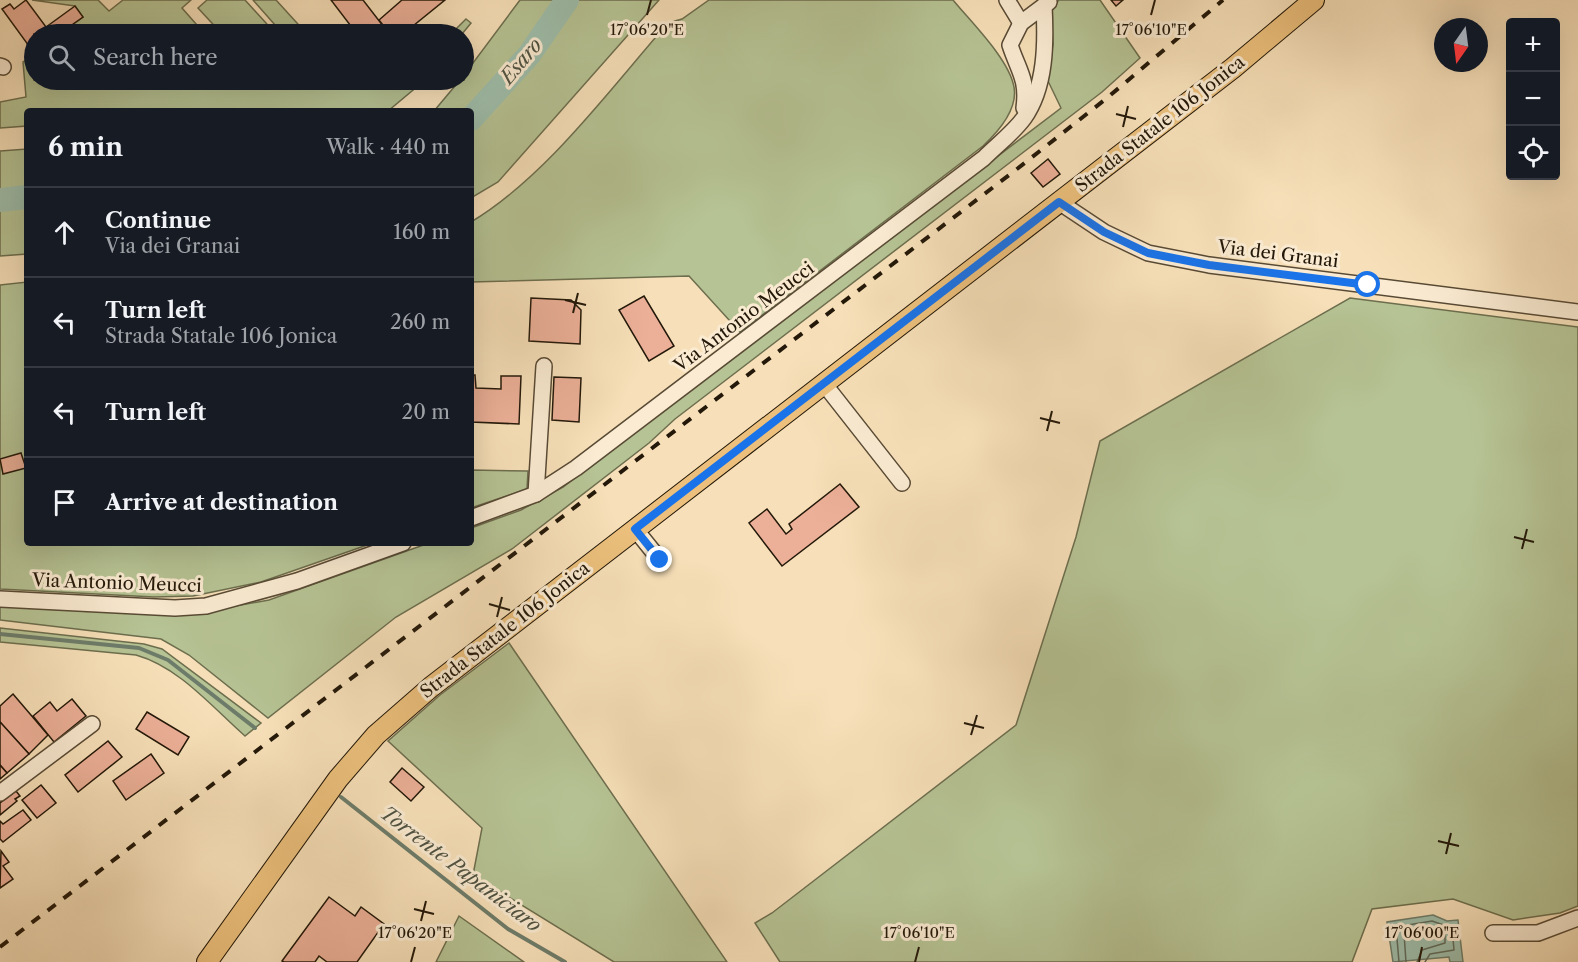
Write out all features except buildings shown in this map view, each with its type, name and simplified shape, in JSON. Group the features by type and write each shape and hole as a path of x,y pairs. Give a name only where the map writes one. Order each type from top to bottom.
{"main road":[{"name":"Strada Statale 106 Jonica","path":"207,962 338,779 376,735 431,687 1233,68 1314,0"}],"street":[{"path":"1007,0 1022,23"},
{"path":"1023,120 1026,89 1023,74 1010,45 1022,23 1048,3"},
{"path":"1023,120 1032,104 1039,83 1048,3"},
{"name":"Via Antonio Meucci","path":"474,517 536,494 586,461 984,158 1023,120"},
{"name":"Via dei Granai","path":"1059,202 1104,232 1148,253 1209,265 1578,312"},
{"path":"536,494 544,366"},
{"path":"825,385 902,483"},
{"path":"635,529 660,560"},
{"name":"Via Antonio Meucci","path":"0,599 175,608 206,606 297,581 395,546"},
{"path":"0,793 92,724"},
{"path":"1493,933 1538,933 1578,918"}],"shaded area":[{"path":"32,0 98,0 109,11 123,0 191,0 182,8 196,24 73,24 83,17 75,6"},
{"path":"207,0 245,0 267,24 213,24 198,8"},
{"path":"253,0 276,0 298,24 274,24"},
{"path":"520,0 659,0 498,182 474,196 474,108 437,108 452,90 474,90 474,62"},
{"path":"709,0 953,0 1005,65 1014,87 1013,104 1006,120 983,146 740,332 689,276 474,282 474,220 499,203 551,157 668,23 682,19"},
{"path":"1059,0 1100,0 1140,58 1102,92 675,419 649,443 512,549 396,617 268,718 189,655 161,639 0,620 0,606 186,615 269,600 421,546 474,546 474,527 521,510 563,487 1061,108 1048,81 1053,44 1051,9"},
{"path":"466,19 471,23 470,24 461,24"},
{"path":"25,90 413,90 392,108 24,108 24,126 0,128 0,102 26,97"},
{"path":"24,149 24,254 0,256 0,151"},
{"path":"24,282 24,546 364,546 261,582 193,596 154,597 0,589 0,285"},
{"path":"1350,298 1578,327 1578,906 1560,913 1513,920 1453,899 1372,909 1352,962 780,962 755,923 772,913 1016,725 1076,537 1100,441"},
{"path":"474,470 528,471 527,489 474,507"},
{"path":"0,628 144,644 162,649 261,723 245,736 181,678 152,661 136,655 0,642"},
{"path":"509,643 727,962 614,962 473,875 482,828 388,741 440,695"},
{"path":"459,916 524,962 436,962"}],"water":[{"path":"1433,915 1447,921 1458,920 1463,962 1450,962 1449,957 1393,962 1387,922"}],"waterway":[{"name":"Esaro","path":"474,116 529,55 567,0"},
{"name":"Esaro","path":"0,200 24,197"},
{"name":"Torrente Papaniciaro","path":"0,634 139,648 168,660 255,728"},
{"name":"Torrente Papaniciaro","path":"341,797 508,929 565,962"}],"railway":[{"path":"0,947 1017,169 1107,98 1223,0"}],"route":[{"path":"660,560 635,529 758,437 1059,202 1104,232 1148,253 1209,265 1368,285"}]}
